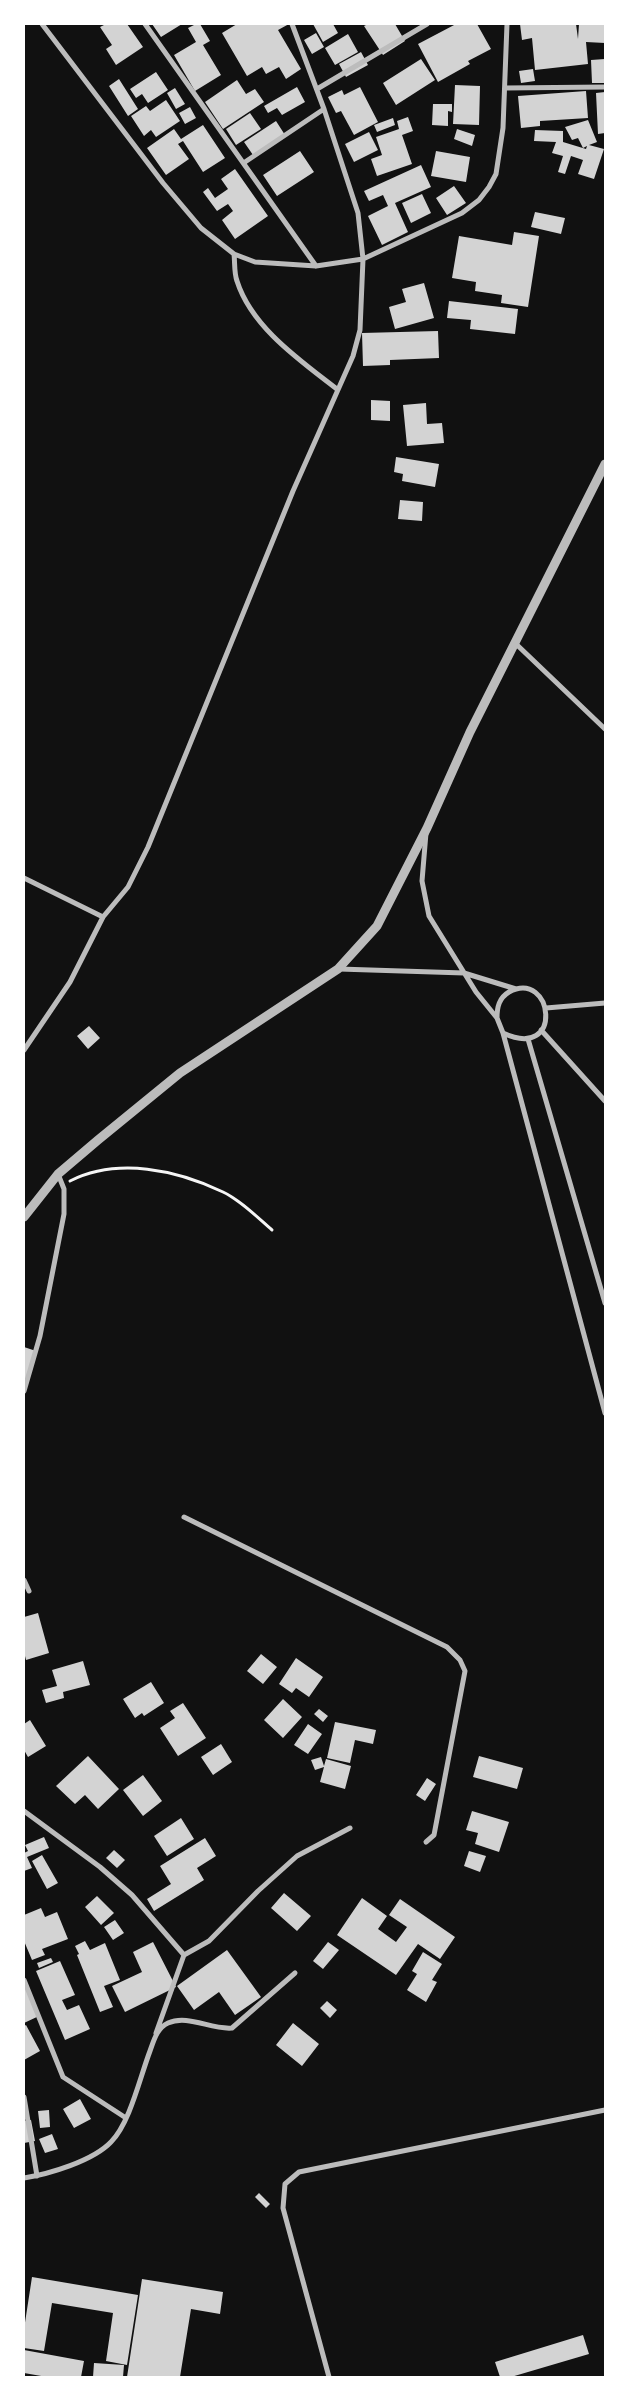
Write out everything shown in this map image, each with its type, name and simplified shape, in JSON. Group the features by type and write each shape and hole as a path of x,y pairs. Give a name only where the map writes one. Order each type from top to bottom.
{"street":[{"path":"42,24 170,191 201,228 234,254 255,262 316,266 363,259 462,213 479,200 496,174 503,128 506,88 507,24"},
{"path":"145,24 316,266"},
{"path":"24,1050 70,982 104,917 128,887 148,847 293,491 353,356 360,330 363,259 358,214 324,109 292,24"},
{"path":"317,89 427,24"},
{"path":"506,88 605,87"},
{"path":"244,162 324,109"},
{"path":"234,254 236,280 256,315 297,358 338,390"},
{"path":"24,1217 58,1174 180,1073 338,968 377,926 427,828 470,732 605,464"},
{"path":"515,642 605,729"},
{"path":"427,828 422,881 429,916 476,992 497,1018 503,1033 605,1413"},
{"path":"24,878 104,917"},
{"path":"338,968 464,973 516,989 532,990 543,1001 546,1008 547,1016 541,1030 528,1038 520,1039 503,1033"},
{"path":"497,1018 499,1003 503,997 516,989"},
{"path":"546,1008 605,1003"},
{"path":"541,1030 605,1101"},
{"path":"528,1038 605,1303"},
{"path":"24,1391 40,1336 64,1214 63,1185 58,1174"},
{"path":"184,1517 447,1647 460,1660 465,1671 434,1835 426,1842"},
{"path":"24,1580 29,1591"},
{"path":"24,1811 106,1872 132,1895 184,1954"},
{"path":"24,2178 37,2176 96,2155 112,2141 126,2118 184,1954 209,1941 258,1890 298,1856 350,1828"},
{"path":"156,2034 167,2024 178,2020 220,2029 232,2028 295,1973"},
{"path":"24,1980 63,2077 126,2118"},
{"path":"24,2097 37,2176"},
{"path":"329,2377 283,2208 285,2184 299,2172 605,2110"}],"path":[{"path":"63,1185 93,1171 111,1169 138,1167 177,1175 224,1192 272,1230"}],"building":[{"path":"106,24 127,24 143,47 116,65 106,49 112,45 100,27"},
{"path":"152,24 182,24 161,37"},
{"path":"200,24 210,41 203,45 221,75 195,91 174,55 196,42 188,28"},
{"path":"237,24 289,24 278,30 301,69 286,79 279,67 266,74 262,67 247,76 222,33"},
{"path":"313,24 333,24 338,33 323,42"},
{"path":"368,24 395,24 405,41 383,55 364,26"},
{"path":"456,24 477,24 491,49 468,61 470,64 438,82 418,44"},
{"path":"520,24 576,24 578,39 579,24 605,24 605,43 586,42 588,64 535,70 532,38 522,40"},
{"path":"316,33 324,47 312,54 304,40"},
{"path":"348,34 358,52 335,65 325,48"},
{"path":"361,52 368,65 346,77 339,64"},
{"path":"421,59 435,80 396,105 383,83"},
{"path":"605,59 605,83 592,83 591,60"},
{"path":"533,69 535,81 521,83 519,71"},
{"path":"156,72 168,90 148,103 142,94 136,98 130,89"},
{"path":"119,79 138,109 128,116 109,86"},
{"path":"237,80 246,94 255,89 264,102 223,129 205,102"},
{"path":"455,85 480,86 479,125 453,124"},
{"path":"297,87 305,102 282,115 277,108 268,113 264,106"},
{"path":"360,87 378,122 354,135 341,111 336,113 328,97 342,90 344,95"},
{"path":"175,88 185,104 176,109 167,93"},
{"path":"586,91 588,118 540,121 540,126 521,128 518,96"},
{"path":"605,92 605,133 598,134 596,93"},
{"path":"166,100 180,121 156,137 151,130 144,136 131,116 146,106 150,111"},
{"path":"433,104 452,104 452,112 448,111 448,126 432,125"},
{"path":"190,107 196,118 185,124 179,113"},
{"path":"250,113 261,129 236,145 226,129"},
{"path":"408,117 413,131 402,135 412,164 377,176 371,159 382,155 376,137 399,129 397,121"},
{"path":"393,118 395,125 377,132 374,125"},
{"path":"588,120 597,142 589,145 604,149 594,179 578,174 583,160 571,156 565,174 558,172 563,156 552,153 556,142 534,141 535,130 563,131 563,142 586,149 587,146 583,148 578,138 572,140 565,127"},
{"path":"276,121 285,135 253,155 244,142"},
{"path":"203,125 225,158 203,172 183,141 178,144 189,159 166,175 147,148 174,129 181,139"},
{"path":"457,129 475,135 472,146 454,139"},
{"path":"369,132 378,150 354,162 345,144"},
{"path":"300,151 314,172 277,196 263,175"},
{"path":"436,151 470,157 466,182 431,176"},
{"path":"421,165 431,187 395,203 408,232 382,245 368,216 388,206 383,195 369,201 364,191"},
{"path":"235,169 268,216 235,239 222,220 233,211 228,204 217,211 203,192 208,188 215,198 228,189 221,179"},
{"path":"454,186 466,203 447,215 436,198"},
{"path":"422,194 431,213 411,223 402,203"},
{"path":"535,212 565,218 561,234 531,227"},
{"path":"514,232 539,236 528,307 501,303 502,295 475,291 476,282 452,278 459,236 512,245"},
{"path":"424,283 434,318 395,329 389,307 406,302 402,289"},
{"path":"449,301 518,309 515,334 470,329 471,320 447,318"},
{"path":"438,331 439,358 390,360 390,365 363,366 362,333"},
{"path":"371,400 390,401 390,421 371,420"},
{"path":"426,403 427,424 442,423 444,443 407,446 403,405"},
{"path":"396,457 439,464 435,487 402,481 403,474 394,472"},
{"path":"400,500 423,502 422,521 398,519"},
{"path":"89,1026 100,1038 88,1049 77,1036"},
{"path":"24,1347 36,1351 27,1382 24,1381"},
{"path":"38,1613 49,1653 26,1660 24,1652 24,1617"},
{"path":"261,1654 277,1667 263,1684 247,1671"},
{"path":"296,1658 323,1677 309,1697 296,1688 292,1693 279,1684"},
{"path":"83,1661 90,1685 63,1692 64,1698 46,1703 42,1690 57,1686 52,1670"},
{"path":"151,1682 164,1703 144,1716 142,1713 135,1718 123,1699"},
{"path":"283,1699 302,1717 283,1738 264,1720"},
{"path":"183,1703 206,1738 178,1756 160,1728 175,1718 170,1711"},
{"path":"319,1709 328,1716 323,1722 314,1714"},
{"path":"30,1720 46,1746 28,1757 24,1750 24,1724"},
{"path":"335,1722 376,1730 373,1744 355,1740 350,1763 327,1758"},
{"path":"308,1724 322,1734 308,1754 294,1745"},
{"path":"221,1744 232,1762 213,1775 201,1757"},
{"path":"88,1756 119,1789 98,1809 85,1795 75,1804 56,1786"},
{"path":"479,1756 523,1768 517,1789 473,1777"},
{"path":"321,1757 324,1766 326,1759 351,1766 345,1789 320,1782 324,1767 315,1770 311,1760"},
{"path":"143,1775 162,1801 143,1816 123,1790"},
{"path":"427,1778 436,1784 425,1801 416,1795"},
{"path":"472,1811 509,1822 499,1852 475,1844 478,1833 466,1830"},
{"path":"181,1818 194,1839 167,1856 154,1836"},
{"path":"44,1837 49,1848 27,1857 32,1868 24,1871 24,1853 28,1851 25,1845"},
{"path":"205,1838 216,1856 197,1868 204,1880 154,1911 147,1899 171,1884 160,1866"},
{"path":"114,1850 125,1860 117,1868 106,1858"},
{"path":"469,1851 486,1856 480,1872 464,1866"},
{"path":"42,1855 58,1883 47,1889 32,1861"},
{"path":"284,1893 311,1916 297,1931 271,1908"},
{"path":"97,1896 114,1913 101,1925 85,1907"},
{"path":"362,1898 387,1916 378,1929 396,1942 407,1927 389,1915 400,1899 455,1937 440,1959 418,1944 396,1975 337,1935"},
{"path":"41,1908 45,1917 57,1912 68,1939 42,1949 45,1955 32,1960 24,1941 24,1915"},
{"path":"115,1920 124,1933 113,1940 104,1927"},
{"path":"85,1941 90,1950 105,1943 120,1980 104,1986 113,2007 100,2012 75,1946"},
{"path":"153,1942 176,1987 125,2012 112,1986 142,1972 133,1952"},
{"path":"328,1942 339,1950 323,1969 313,1961"},
{"path":"227,1950 261,1997 235,2015 219,1992 194,2010 177,1986"},
{"path":"423,1952 442,1964 432,1980 437,1982 426,2002 407,1990 417,1974 412,1971"},
{"path":"51,1958 53,1962 39,1968 37,1963"},
{"path":"60,1961 75,1995 62,2000 67,2010 79,2005 90,2029 65,2040 36,1971"},
{"path":"24,1983 39,2016 24,2023"},
{"path":"327,2001 337,2010 330,2018 320,2008"},
{"path":"293,2023 319,2044 302,2066 276,2045"},
{"path":"26,2025 40,2051 24,2060 24,2026"},
{"path":"80,2099 91,2119 74,2128 63,2109"},
{"path":"49,2110 50,2127 40,2128 38,2111"},
{"path":"31,2120 35,2141 24,2143 24,2121"},
{"path":"52,2134 58,2149 45,2153 39,2139"},
{"path":"259,2193 270,2204 266,2208 255,2197"},
{"path":"32,2277 138,2295 127,2365 106,2361 113,2313 52,2303 44,2351 24,2348 24,2329"},
{"path":"142,2279 223,2292 220,2314 191,2309 180,2377 127,2377"},
{"path":"583,2335 589,2354 511,2377 500,2377 495,2362"},
{"path":"24,2350 84,2361 81,2377 47,2377 24,2373"},
{"path":"94,2363 124,2365 123,2377 93,2377"}]}
